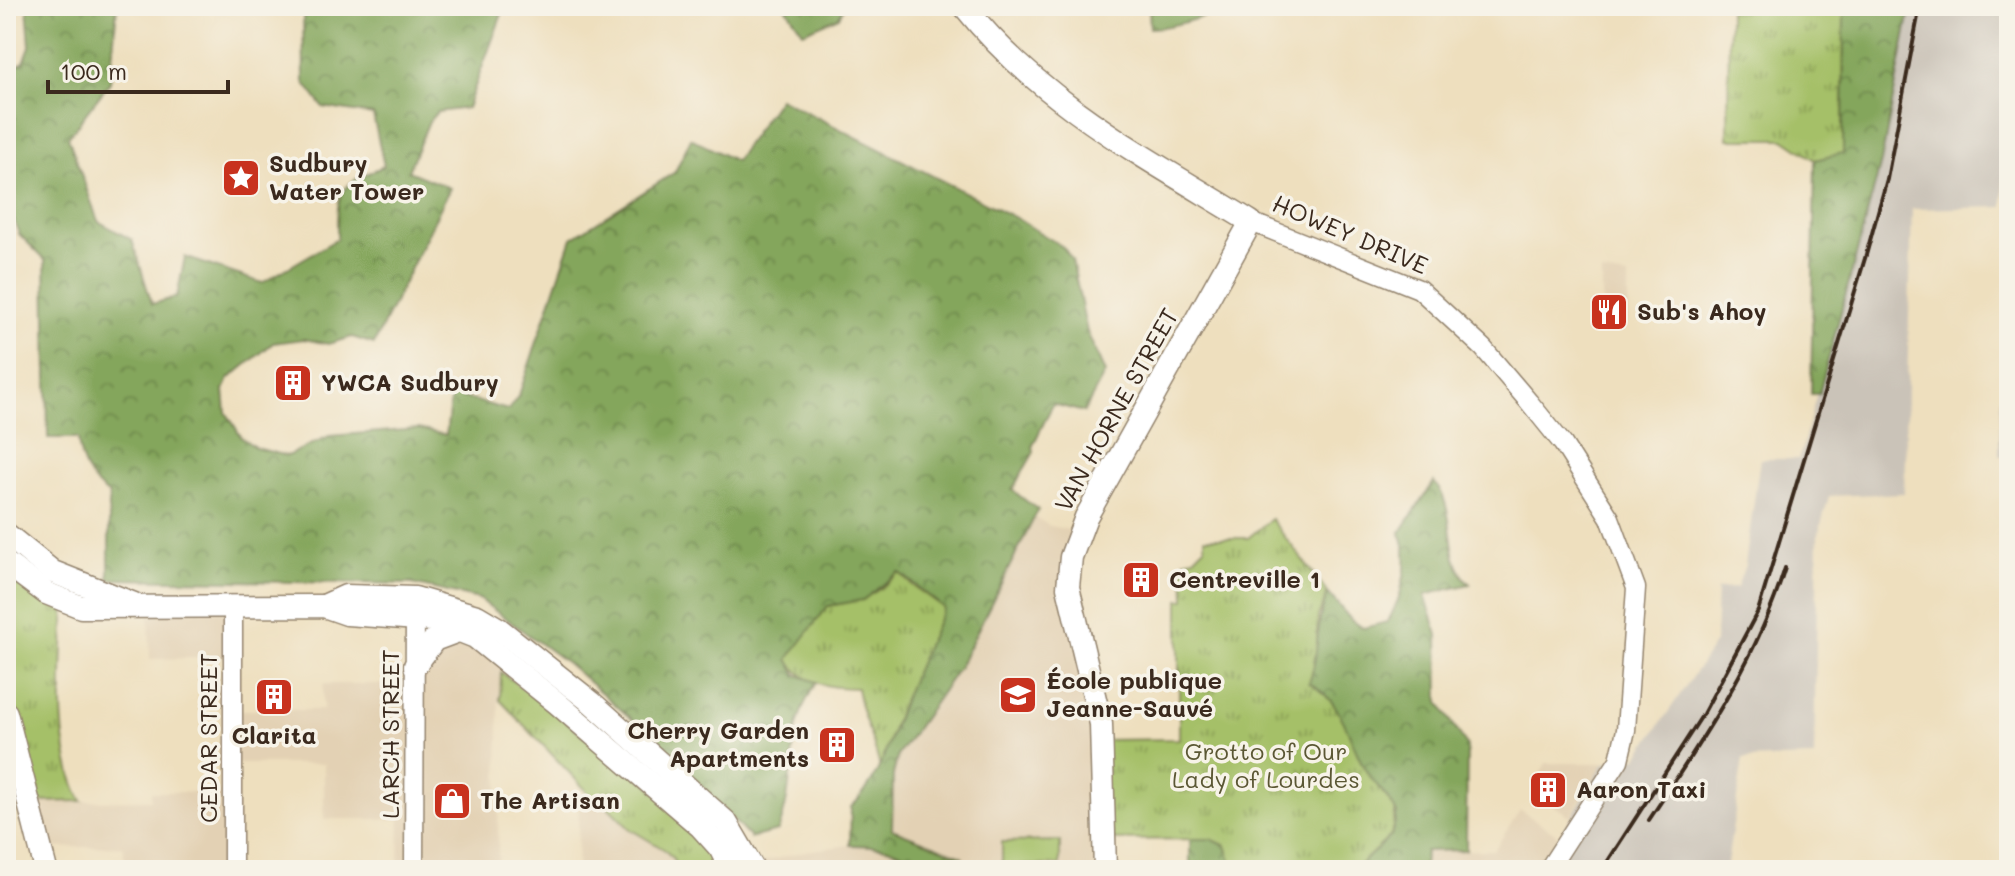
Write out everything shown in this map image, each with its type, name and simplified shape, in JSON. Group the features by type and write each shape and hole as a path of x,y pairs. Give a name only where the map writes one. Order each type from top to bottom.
{"main road":[{"name":"HOWEY DRIVE","path":"964,6 1016,61 1067,106 1131,152 1251,222"},
{"path":"1198,189 1227,227 1227,264"},
{"name":"VAN HORNE STREET","path":"1105,870 1101,724 1070,601 1071,557 1086,517 1251,222"},
{"path":"6,534 14,570 46,593 81,607 324,606 346,596 477,616 499,629 580,693 726,822 754,870"},
{"path":"416,608 497,652 701,827 720,848 731,870"},
{"path":"415,666 434,640 458,631"},
{"path":"6,713 46,870"}],"street":[{"name":"HOWEY DRIVE","path":"1251,222 1419,289 1483,348 1563,444 1610,518 1636,588 1626,730 1619,760 1548,870"},
{"name":"CEDAR STREET","path":"233,606 233,870"},
{"name":"LARCH STREET","path":"414,870 416,608"}],"shaded area":[{"path":"1911,6 2004,6 2003,207 1912,209 1904,493 1829,496 1818,535 1814,757 1743,759 1726,870 1539,870 1604,763 1637,758 1715,643 1717,589 1737,588 1745,565 1760,459 1799,459 1881,162"},
{"path":"1602,273 1628,277 1628,323 1602,322"},
{"path":"2000,398 2009,398 2009,456 1999,456"},
{"name":"École publique Jeanne-Sauvé","path":"1034,517 1050,526 1079,532 1070,557 1093,687 1104,870 967,870 962,856 892,829 893,775 898,755 959,667"},
{"path":"149,607 234,607 234,657 150,659"},
{"path":"443,636 506,660 499,683 498,870 399,870 400,819 324,819 324,764 234,764 234,710 323,710 323,684 416,684"},
{"path":"1546,763 1604,763 1570,816 1531,791"},
{"path":"151,792 234,792 234,870 126,870 123,846 46,848 34,802 151,800"},
{"path":"579,804 606,805 630,829 665,850 674,860 674,870 577,870"},
{"path":"1520,810 1558,835 1539,870 1424,870 1425,851 1494,850"},
{"path":"850,845 886,846 911,856 923,870 755,870 753,865 806,851"}],"green space":[{"path":"27,6 117,6 110,82 68,137 98,221 132,240 152,304 177,297 185,257 262,283 337,239 338,209 343,191 357,179 384,166 373,115 323,107 304,82 303,6 505,6 467,108 437,112 429,121 408,171 450,188 374,344 352,337 328,344 304,339 273,343 229,379 224,390 226,412 242,438 256,448 287,456 329,436 418,429 446,435 451,394 508,410 519,395 572,238 675,172 691,138 735,161 779,98 1014,217 1063,247 1072,260 1087,332 1105,373 1084,412 1053,404 1033,445 1034,452 1012,490 1038,510 959,667 898,755 893,775 892,829 962,856 967,870 923,870 899,852 881,847 850,845 851,807 876,773 944,608 899,572 863,600 828,606 788,659 797,675 817,682 799,719 788,792 778,831 750,838 666,749 567,663 479,599 412,584 109,579 109,495 86,470 78,438 48,438 45,260 19,234 6,199 6,72 24,62 30,46"},
{"path":"785,6 844,6 839,17 803,32"},
{"path":"1149,6 1247,6 1175,25 1150,28"},
{"path":"1798,6 1911,6 1881,162 1819,394 1811,394 1815,160 1843,153 1844,12 1798,10"},
{"path":"1729,9 1844,11 1843,154 1815,160 1784,139 1728,139"},
{"path":"1434,482 1446,506 1456,561 1470,584 1425,595 1438,635 1439,702 1467,746 1466,850 1425,851 1424,870 1354,870 1391,836 1397,814 1368,774 1339,712 1322,692 1309,683 1321,617 1328,593 1352,621 1364,628 1387,622 1404,579 1405,554 1400,533"},
{"name":"Grotto of Our Lady of Lourdes","path":"1271,519 1328,593 1318,616 1316,666 1356,743 1366,770 1396,809 1391,836 1354,870 1234,870 1226,846 1211,839 1104,840 1102,740 1179,739 1179,600 1185,600 1184,560 1194,558 1205,547 1205,538 1248,538"},
{"path":"6,565 65,602 63,731 73,780 82,801 34,802 6,691"},
{"path":"899,572 944,608 898,713 880,768 857,688 818,683 801,674 787,659 828,606 867,596"},
{"path":"501,672 666,798 730,870 674,870 674,860 665,850 630,829 606,805 594,804 585,789 500,700"},
{"path":"1190,839 1211,839 1226,846 1234,870 1190,870"},
{"path":"1060,841 1060,865 1002,866 1002,842"}],"railway":[{"path":"1602,870 1703,714 1758,611 1887,179 1920,6"},
{"path":"1649,820 1744,667 1785,568"}],"place":[{"name":"Sudbury Water Tower","path":"241,178"},
{"name":"Sub's Ahoy","path":"1609,312"},
{"name":"YWCA Sudbury","path":"293,383"},
{"name":"Centreville 1","path":"1141,580"},
{"name":"École publique Jeanne-Sauvé","path":"1018,695"},
{"name":"Clarita","path":"274,697"},
{"name":"Cherry Garden Apartments","path":"837,745"},
{"name":"Aaron Taxi","path":"1548,790"},
{"name":"The Artisan","path":"452,801"}]}
